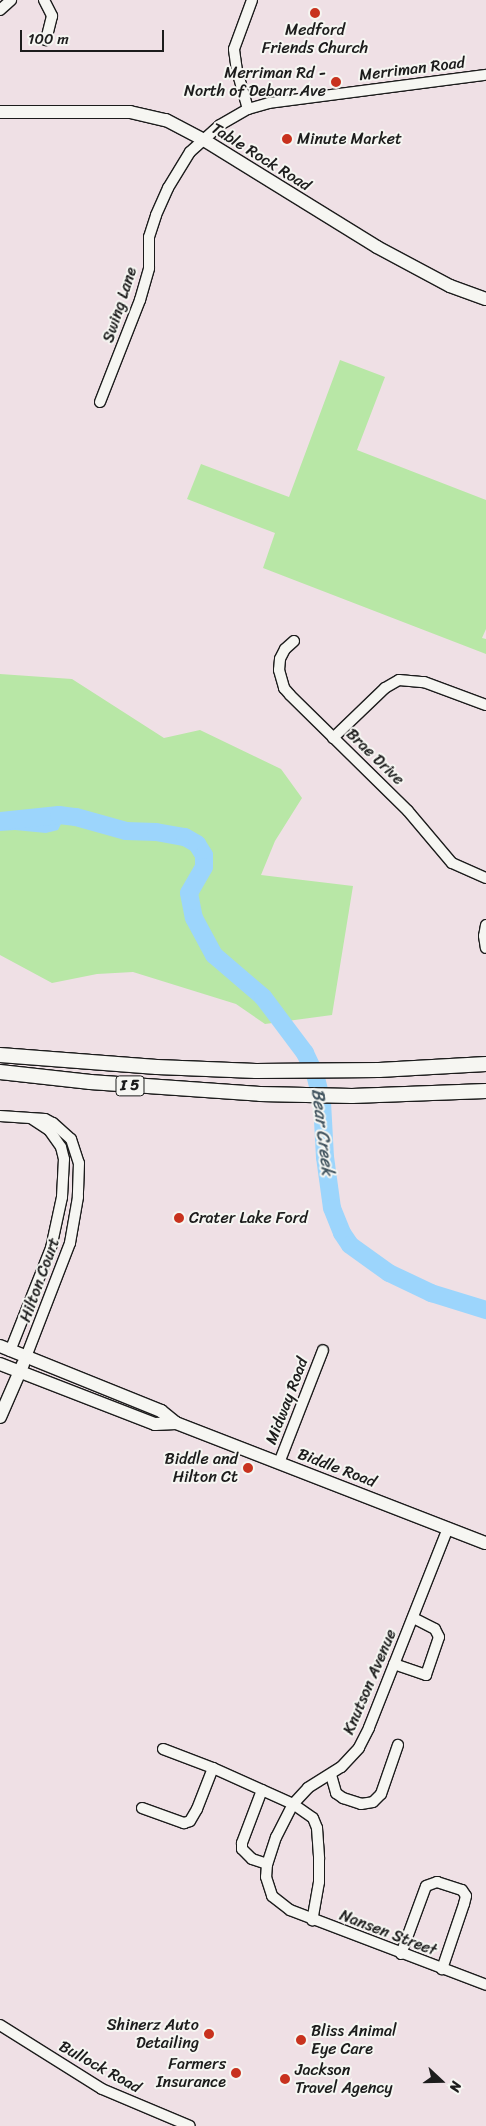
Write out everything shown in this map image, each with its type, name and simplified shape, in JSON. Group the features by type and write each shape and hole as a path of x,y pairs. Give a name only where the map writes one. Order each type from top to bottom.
{"highway":[{"path":"0,1048 22,1057"},
{"name":"I 5","path":"0,1055 157,1067 256,1070 347,1070 486,1064"},
{"name":"I 5","path":"0,1072 90,1082 260,1094 352,1096 486,1092"}],"main road":[{"name":"Table Rock Road","path":"0,112 130,112 166,120 204,140 377,247 450,286 486,299"},
{"name":"Biddle Road","path":"5,1349 161,1411 176,1423 486,1543"},
{"path":"1,1368 5,1349"},
{"path":"0,1417 26,1357"},
{"name":"Biddle Road","path":"1,1368 20,1371 155,1424 176,1423"}],"street":[{"path":"0,10 11,0"},
{"path":"44,0 52,16 46,40"},
{"path":"248,109 237,71 234,49 252,0"},
{"name":"Merriman Road","path":"204,140 220,125 248,109 289,100 486,75"},
{"name":"Swing Lane","path":"100,402 149,268 149,236 156,215 168,188 190,152 204,140"},
{"name":"Brae Drive","path":"294,641 285,649 280,659 279,670 284,688 408,810 452,863 486,878"},
{"path":"333,738 385,688 399,680 424,682 486,705"},
{"path":"486,925 484,936 486,948"},
{"name":"Hilton Court","path":"0,1116 45,1119 53,1123 71,1139 78,1158 80,1177 73,1231 67,1256 26,1357"},
{"name":"Hilton Court","path":"5,1349 51,1248 62,1197 64,1159 61,1147 49,1130 31,1119"},
{"name":"Midway Road","path":"279,1462 323,1350"},
{"name":"Knutson Avenue","path":"280,1904 269,1890 267,1864 276,1837 293,1804 308,1788 331,1775 359,1748 369,1728 448,1528"},
{"path":"394,1664 426,1675 439,1637 435,1629 413,1618"},
{"path":"331,1775 336,1793 343,1798 362,1804 373,1802 381,1794 398,1745"},
{"path":"163,1749 213,1768 293,1804 313,1818 317,1828 319,1882 312,1920"},
{"path":"142,1808 184,1822 190,1821 197,1809 213,1768"},
{"path":"262,1790 242,1843 242,1849 252,1859 267,1864"},
{"path":"401,1954 426,1886 437,1882 458,1888 466,1896 442,1970"},
{"name":"Nansen Street","path":"280,1904 312,1920 486,1985"},
{"name":"Bullock Road","path":"0,2025 102,2089 190,2126"}],"green space":[{"path":"340,360 385,377 357,450 486,500 486,629 482,638 486,639 486,654 263,568 275,533 187,499 201,464 289,497"},
{"path":"0,674 72,679 164,738 200,730 281,769 302,798 275,841 261,875 353,886 332,1015 265,1024 236,1004 133,972 97,974 52,983 0,955"}],"water":[{"path":"46,809 58,811 62,822 58,830 46,833 15,830 0,831 0,816"}],"waterway":[{"name":"Bear Creek","path":"0,821 59,815 76,817 126,831 156,832 185,837 197,844 204,855 204,867 189,893 194,918 214,955 263,997 305,1053 315,1074 322,1102 325,1157 332,1208 342,1233 350,1245 389,1273 431,1293 486,1310"}],"place":[{"name":"Medford Friends Church","path":"315,13"},
{"name":"Merriman Rd - North of Debarr Ave","path":"336,82"},
{"name":"Minute Market","path":"287,139"},
{"name":"Crater Lake Ford","path":"179,1218"},
{"name":"Biddle and Hilton Ct","path":"248,1468"},
{"name":"Shinerz Auto Detailing","path":"209,2034"},
{"name":"Bliss Animal Eye Care","path":"301,2040"},
{"name":"Farmers Insurance","path":"236,2073"},
{"name":"Jackson Travel Agency","path":"285,2079"}]}
